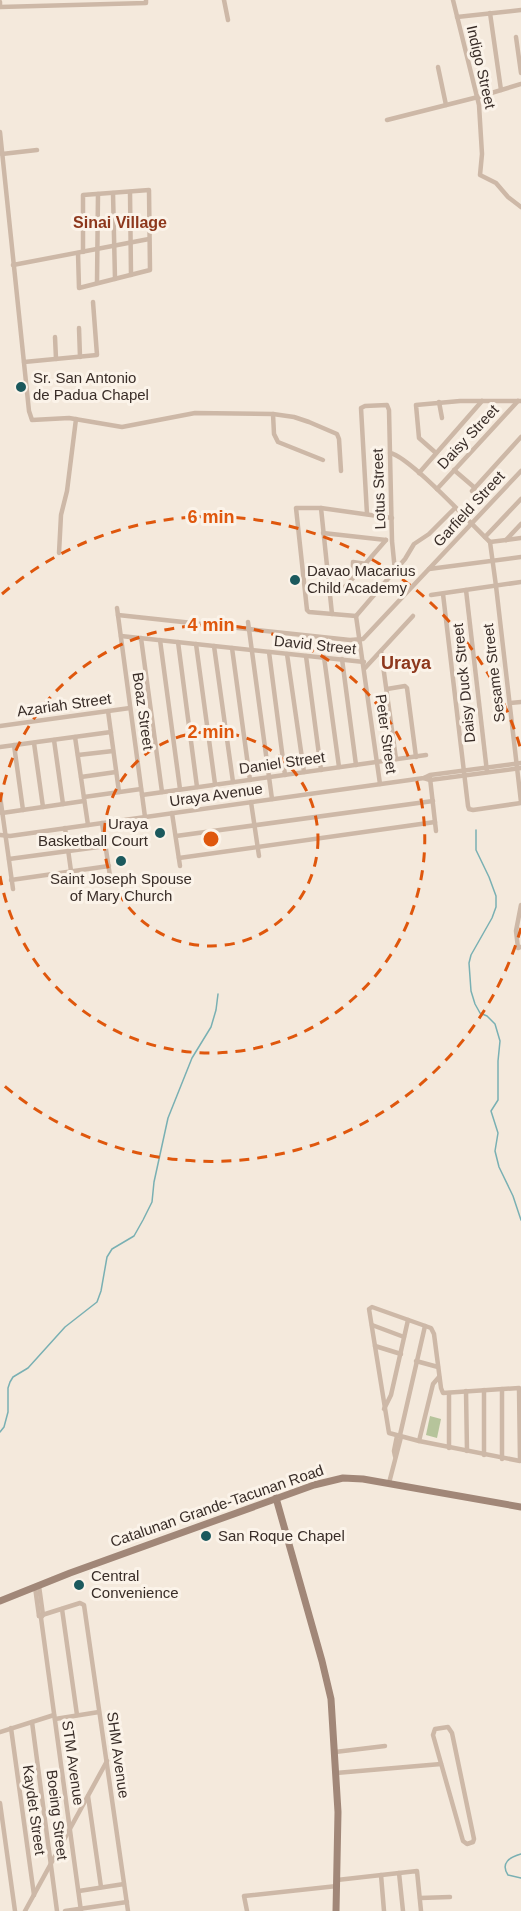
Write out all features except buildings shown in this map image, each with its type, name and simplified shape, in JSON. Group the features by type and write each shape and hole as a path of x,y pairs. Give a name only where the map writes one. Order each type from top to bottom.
{"main road":[{"name":"Catalunan Grande-Tacunan Road","path":"0,1601 276,1498 343,1478 389,1483 521,1507"},
{"path":"276,1498 329,1688 339,1829 336,1911"}],"street":[{"path":"20,0 21,6"},
{"path":"0,2 0,7 66,2 146,3 146,0"},
{"path":"224,0 228,21"},
{"name":"Indigo Street","path":"453,0 478,98 482,147 480,175 496,183 521,207"},
{"path":"457,17 521,10"},
{"path":"490,13 501,90"},
{"path":"516,37 521,73"},
{"path":"438,67 446,105"},
{"path":"387,120 478,98 521,84"},
{"path":"0,132 30,418 37,420 76,419 122,427 195,413 273,414 309,422 337,434 341,471"},
{"path":"2,154 37,150"},
{"path":"149,190 150,270 79,288 83,195 129,192 149,190"},
{"path":"129,192 131,275"},
{"path":"113,193 115,279"},
{"path":"97,283 98,194"},
{"path":"14,265 149,239"},
{"path":"24,362 97,355 93,302"},
{"path":"78,328 80,357"},
{"path":"55,337 56,359"},
{"path":"419,473 483,401"},
{"path":"436,453 419,438 416,406 419,404 519,401"},
{"name":"Daisy Street","path":"437,489 519,401"},
{"path":"439,402 442,418"},
{"name":"Lotus Street","path":"367,514 362,407 388,406 392,518 389,540 395,571"},
{"path":"273,414 274,434 278,442 323,460"},
{"path":"59,553 61,515 67,491 76,419"},
{"path":"454,470 474,489 521,437"},
{"path":"390,453 399,456 437,489 490,542 521,538"},
{"name":"Garfield Street","path":"360,640 367,637 521,471"},
{"path":"485,537 521,499"},
{"path":"392,518 321,508 296,508 307,611 356,615 405,559 414,544 429,534 455,507"},
{"path":"321,508 332,614"},
{"path":"506,540 521,524"},
{"path":"324,532 389,540"},
{"path":"329,590 344,587 389,540"},
{"name":"Sesame Street","path":"490,542 519,765 521,802"},
{"path":"429,569 521,557"},
{"path":"356,575 351,560 366,564"},
{"path":"431,596 521,582"},
{"name":"Daisy Duck Street","path":"466,590 486,770"},
{"name":"Daisy Duck Street","path":"443,594 468,806 473,810 521,802"},
{"name":"Boaz Street","path":"117,608 145,817"},
{"path":"118,615 360,640"},
{"name":"Peter Street","path":"356,615 380,784"},
{"path":"364,668 413,616"},
{"path":"248,622 272,799"},
{"name":"David Street","path":"121,636 364,662"},
{"path":"141,638 162,792"},
{"path":"160,640 180,789"},
{"path":"178,642 197,787"},
{"path":"196,644 215,784"},
{"path":"214,646 233,782"},
{"path":"232,648 250,780"},
{"path":"381,651 396,759"},
{"path":"269,652 285,775"},
{"path":"287,654 304,772"},
{"path":"306,656 321,770"},
{"path":"324,657 339,767"},
{"path":"342,659 356,765"},
{"path":"387,689 405,686 407,688 416,757"},
{"path":"510,703 521,702"},
{"name":"Azariah Street","path":"0,726 130,708"},
{"path":"108,711 119,792"},
{"path":"513,731 521,730"},
{"path":"0,747 111,732"},
{"path":"75,737 88,825"},
{"path":"54,740 63,804"},
{"path":"34,742 43,807"},
{"path":"14,745 23,810"},
{"path":"78,755 113,751"},
{"name":"Daniel Street","path":"2,813 63,804 119,792 162,792 426,755"},
{"name":"Uraya Avenue","path":"4,837 519,765"},
{"path":"81,777 116,772"},
{"path":"428,778 436,831"},
{"path":"0,796 13,889"},
{"path":"176,836 433,801"},
{"path":"251,802 259,856"},
{"path":"172,813 180,866"},
{"path":"179,858 435,822"},
{"path":"102,823 110,876"},
{"path":"65,828 71,871"},
{"path":"9,859 106,846"},
{"path":"11,880 108,866"},
{"path":"521,905 516,931 518,948 521,947"},
{"path":"370,1307 408,1320 431,1328 434,1332 442,1392 516,1387 520,1389 520,1459 518,1462 419,1441 390,1434 387,1431 370,1307"},
{"path":"384,1409 391,1395 408,1320"},
{"path":"372,1325 404,1337"},
{"path":"389,1483 398,1452 399,1436 425,1326"},
{"path":"375,1346 400,1354"},
{"path":"416,1361 438,1367"},
{"path":"419,1441 433,1384 439,1377"},
{"path":"502,1389 502,1459"},
{"path":"484,1390 484,1455"},
{"path":"466,1391 467,1451"},
{"path":"449,1393 449,1448"},
{"name":"STM Avenue","path":"37,1587 81,1910"},
{"name":"SHM Avenue","path":"62,1609 83,1604 128,1911"},
{"path":"41,1617 62,1609 77,1715"},
{"path":"0,1732 55,1717 99,1712"},
{"name":"Boeing Street","path":"32,1722 57,1911"},
{"path":"448,1727 452,1733 473,1842 467,1844 463,1841 441,1764 433,1732 437,1728 448,1727"},
{"name":"Kaydet Street","path":"11,1728 34,1895"},
{"path":"335,1752 385,1746"},
{"path":"25,1911 106,1761"},
{"path":"336,1773 441,1764"},
{"path":"450,1798 465,1795"},
{"path":"88,1796 101,1887"},
{"path":"0,1803 15,1911"},
{"path":"247,1911 244,1896 417,1871 421,1911"},
{"path":"399,1873 403,1911"},
{"path":"381,1875 384,1911"},
{"path":"79,1891 124,1884"},
{"path":"420,1898 450,1897"},
{"path":"65,1911 127,1902"}],"green space":[{"path":"430,1416 441,1419 437,1438 426,1435"},
{"path":"74,1722 77,1742 64,1743 62,1723"}],"waterway":[{"path":"476,830 476,850 496,896 496,907 471,955 469,963 471,991 480,1013 495,1024 500,1041 498,1100 491,1111 498,1133 495,1151 499,1167 513,1196 521,1220"},
{"path":"0,1432 4,1427 8,1412 8,1388 13,1377 28,1368 65,1327 97,1302 107,1257 112,1249 134,1236 152,1202 168,1118 192,1058 211,1027 218,994"},
{"path":"521,1854 507,1861 505,1867 508,1875 521,1878"}],"place":[{"name":"Sr. San Antonio de Padua Chapel","path":"21,387"},
{"name":"Davao Macarius Child Academy","path":"295,580"},
{"name":"Uraya Basketball Court","path":"160,833"},
{"name":"Saint Joseph Spouse of Mary Church","path":"121,861"},
{"name":"San Roque Chapel","path":"206,1536"},
{"name":"Central Convenience","path":"79,1585"}],"district":[{"name":"Sinai Village","path":"120,222"},
{"name":"Uraya","path":"406,663"}]}
